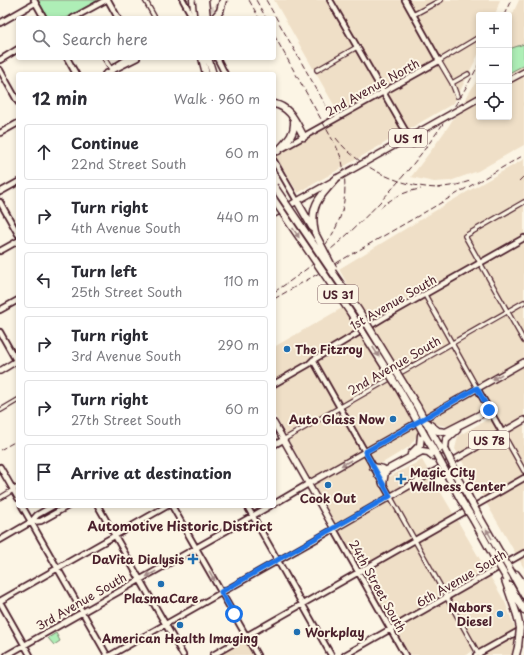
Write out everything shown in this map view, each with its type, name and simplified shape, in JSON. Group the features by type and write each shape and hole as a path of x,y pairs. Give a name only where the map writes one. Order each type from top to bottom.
{"highway":[{"path":"192,0 192,16"},
{"path":"199,0 201,16"},
{"path":"205,0 207,16"},
{"path":"216,16 223,0"},
{"path":"202,60 206,72"},
{"path":"209,60 213,72"},
{"path":"212,60 213,72"},
{"path":"276,105 288,110 304,137"},
{"path":"276,152 285,143 294,130 293,117"},
{"path":"276,145 285,143"},
{"path":"316,234 313,219 314,209 327,186 337,178"},
{"name":"US 31","path":"276,189 359,311 425,421 432,429"},
{"path":"297,201 316,234 345,291"},
{"name":"US 31","path":"276,203 355,318 400,391 402,398 423,434"},
{"path":"432,429 442,432 450,430 489,410"},
{"path":"444,450 446,440 451,435 489,410"},
{"path":"432,429 463,488 503,559 514,575 524,595"},
{"path":"423,434 474,521 486,543 487,548 524,610"},
{"path":"376,471 384,470 412,453 420,445 423,434"},
{"path":"376,471 384,470 422,451 435,455"},
{"path":"383,484 384,470"},
{"path":"514,575 524,585"},
{"path":"506,580 520,628 516,655"}],"main road":[{"path":"512,78 524,72"},
{"name":"US 11","path":"337,178 476,100"},
{"path":"276,213 327,186"},
{"path":"308,484 524,362"},
{"path":"0,371 16,363"},
{"name":"US 78","path":"334,529 524,420"},
{"name":"24th Street South","path":"276,427 334,529"}],"street":[{"path":"78,16 107,0 117,16"},
{"path":"145,0 154,16"},
{"path":"183,0 191,16"},
{"path":"330,0 413,144"},
{"path":"404,0 452,83 457,96"},
{"path":"413,16 442,0"},
{"path":"0,23 35,2 43,16"},
{"name":"2nd Avenue North","path":"276,152 476,40"},
{"path":"318,70 357,48"},
{"path":"0,60 16,50"},
{"path":"68,60 75,72"},
{"path":"105,60 112,69"},
{"path":"112,69 121,60"},
{"path":"108,72 126,60"},
{"path":"109,72 133,60"},
{"path":"217,60 224,72"},
{"path":"0,70 16,98"},
{"path":"452,83 468,74"},
{"path":"0,134 16,124"},
{"path":"276,164 297,201"},
{"path":"0,192 16,183"},
{"path":"0,202 16,230"},
{"path":"524,202 465,236 524,341"},
{"name":"1st Avenue South","path":"276,383 524,238"},
{"path":"0,251 16,242"},
{"path":"425,295 524,471"},
{"path":"0,310 16,301"},
{"name":"2nd Avenue South","path":"276,444 524,302"},
{"path":"0,332 16,360"},
{"path":"313,360 478,655 524,628"},
{"path":"1,410 16,401"},
{"path":"0,467 16,489 0,498"},
{"path":"214,655 524,478"},
{"path":"276,503 308,484"},
{"path":"23,508 107,655"},
{"path":"32,522 37,515 49,508"},
{"path":"0,540 32,522 41,521 64,508"},
{"path":"99,508 183,655"},
{"path":"30,655 0,601 164,508"},
{"path":"173,508 257,655"},
{"path":"247,508 331,655"},
{"name":"3rd Avenue South","path":"7,655 266,508"},
{"path":"111,655 334,529"},
{"name":"24th Street South","path":"334,529 405,655"},
{"name":"6th Avenue South","path":"345,655 524,553"}],"shaded area":[{"path":"274,0 500,0 496,12 476,12 476,59 454,103 298,193 276,154 342,119"},
{"path":"519,0 524,0 524,145 478,171 450,181 434,182 411,177 448,127 476,82 476,120 512,120 512,15"},
{"path":"524,159 524,568 455,449 458,436 488,419 482,408 449,427 437,424 416,437 409,447 379,465 387,478 422,460 505,602 517,634 513,655 482,655 478,648 466,655 410,655 276,418 276,346 356,300 339,269"},
{"path":"247,636 257,655 214,655"}],"green space":[{"path":"38,0 98,0 70,16 47,16"},
{"path":"524,44 524,65 512,71 512,48"},
{"path":"52,508 60,508 36,520 38,516"},
{"path":"56,633 60,641 54,645 48,638"}],"tunnel":[{"path":"204,13 228,0"}],"railway":[{"path":"249,0 258,16"},
{"path":"256,0 265,16"},
{"path":"266,0 275,16"},
{"path":"505,12 511,0"},
{"path":"276,18 329,111"},
{"path":"276,39 336,146 343,163 345,191 342,213 333,233 319,253"},
{"path":"276,291 335,246 390,191 416,161 439,129 476,69"},
{"path":"336,138 357,159 383,175 412,185 441,188"},
{"path":"276,298 524,155"},
{"path":"519,181 524,176"},
{"path":"437,188 457,185 470,181"},
{"path":"380,208 399,196 410,191 421,189"},
{"path":"0,450 16,441"}],"place":[{"name":"The Fitzroy","path":"287,349"},
{"name":"Auto Glass Now","path":"393,419"},
{"name":"Magic City Wellness Center","path":"401,479"},
{"name":"Cook Out","path":"328,485"},
{"name":"DaVita Dialysis","path":"193,559"},
{"name":"PlasmaCare","path":"161,584"},
{"name":"Nabors Diesel","path":"500,614"},
{"name":"American Health Imaging","path":"180,625"},
{"name":"Workplay","path":"297,632"}],"district":[{"name":"Automotive Historic District","path":"180,525"}],"route":[{"path":"234,614 221,592 390,496 365,452 477,388 489,410"}]}
